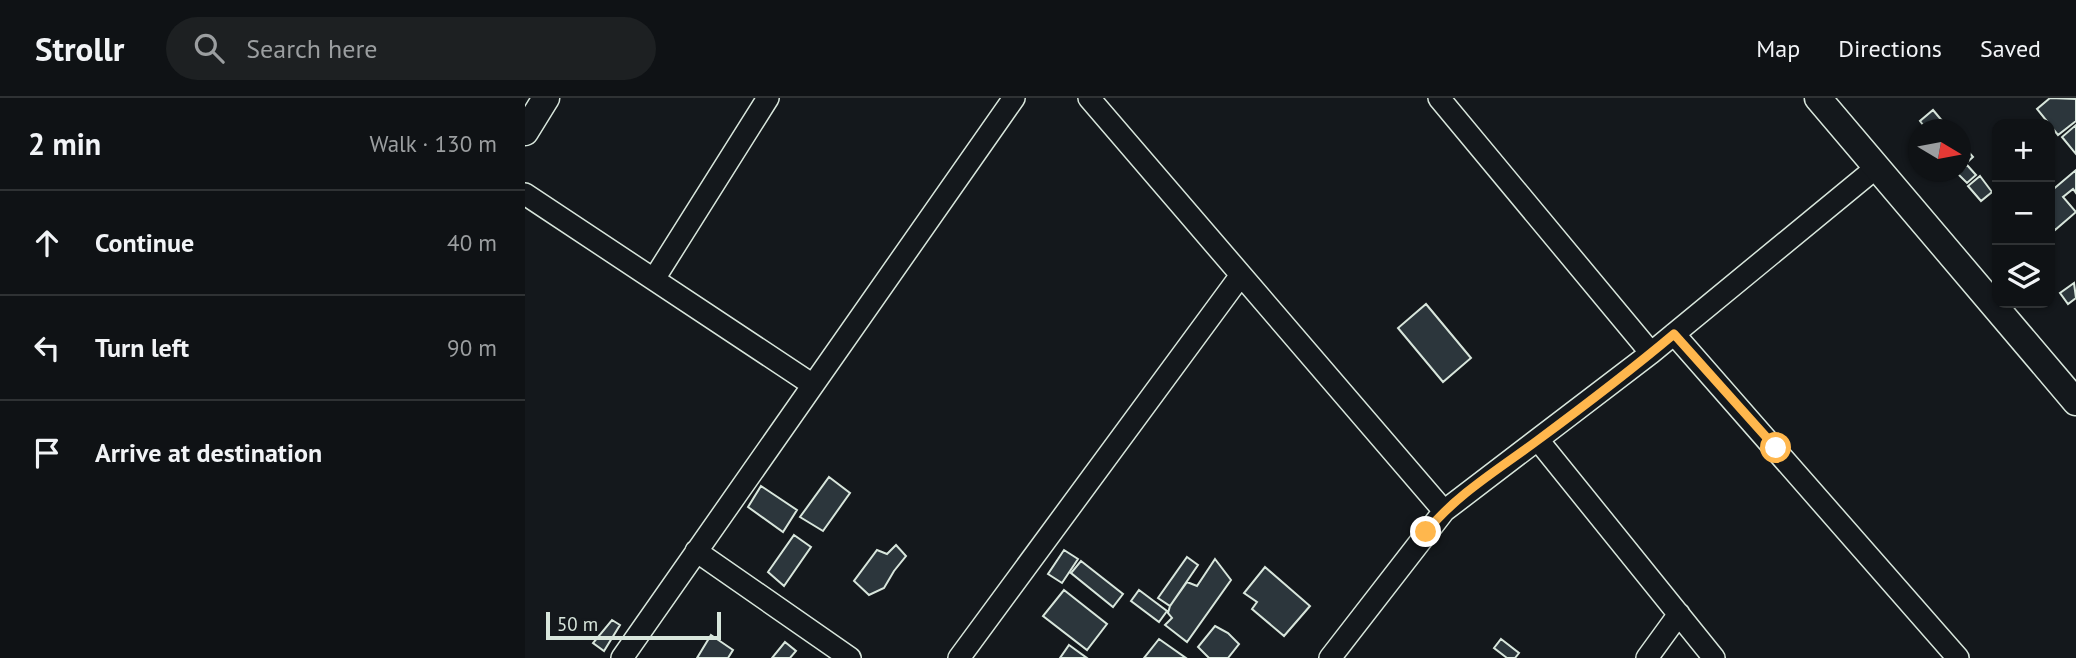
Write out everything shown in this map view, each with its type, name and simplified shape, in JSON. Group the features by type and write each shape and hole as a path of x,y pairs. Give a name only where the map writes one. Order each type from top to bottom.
{"street":[{"path":"525,132 546,98"},
{"path":"654,279 768,98"},
{"path":"622,658 1014,98"},
{"path":"1089,98 1444,511"},
{"path":"1439,98 1651,354"},
{"path":"1818,98 2076,402"},
{"path":"1330,658 1444,511 1651,354 1877,167"},
{"path":"525,194 813,385"},
{"path":"959,658 1241,275"},
{"path":"1674,334 1958,658"},
{"path":"1538,440 1714,658"},
{"path":"696,551 850,658"},
{"path":"1647,658 1679,614"}],"building":[{"path":"2050,98 2076,99 2076,121 2058,135 2055,131 2055,119 2045,119 2037,109"},
{"path":"1933,110 1941,119 1922,119"},
{"path":"2076,125 2076,154 2062,137"},
{"path":"2076,170 2076,193 2073,189 2063,197 2076,212 2055,230 2055,188"},
{"path":"1980,176 1992,192 1981,201 1968,186"},
{"path":"2074,283 2076,298 2068,304 2060,293"},
{"path":"1426,304 1471,358 1443,382 1398,328"},
{"path":"829,477 850,493 823,531 800,517"},
{"path":"761,486 797,510 783,532 748,507"},
{"path":"794,535 811,547 784,586 768,572"},
{"path":"896,545 906,556 884,588 869,595 854,581 877,550 887,554"},
{"path":"1064,550 1078,559 1062,583 1048,574"},
{"path":"1187,557 1198,565 1170,606 1158,598"},
{"path":"1215,559 1231,580 1187,642 1165,625 1172,618 1168,613 1170,606 1187,582 1197,586"},
{"path":"1081,561 1123,594 1113,607 1071,573"},
{"path":"1265,567 1310,606 1284,636 1252,609 1257,602 1244,593"},
{"path":"1064,590 1107,624 1087,650 1043,616"},
{"path":"1139,590 1167,611 1159,622 1131,601"},
{"path":"612,620 620,625 604,651 593,643"},
{"path":"1215,626 1228,633 1239,644 1228,658 1209,658 1198,647"},
{"path":"711,635 733,650 728,658 697,658"},
{"path":"1159,639 1186,658 1144,658"},
{"path":"1501,639 1519,653 1515,658 1507,658 1494,648"},
{"path":"785,642 796,651 790,658 772,658"},
{"path":"1069,645 1087,658 1060,658"}],"route":[{"path":"1426,532 1444,511 1466,492 1538,440 1674,334 1776,448"}]}
